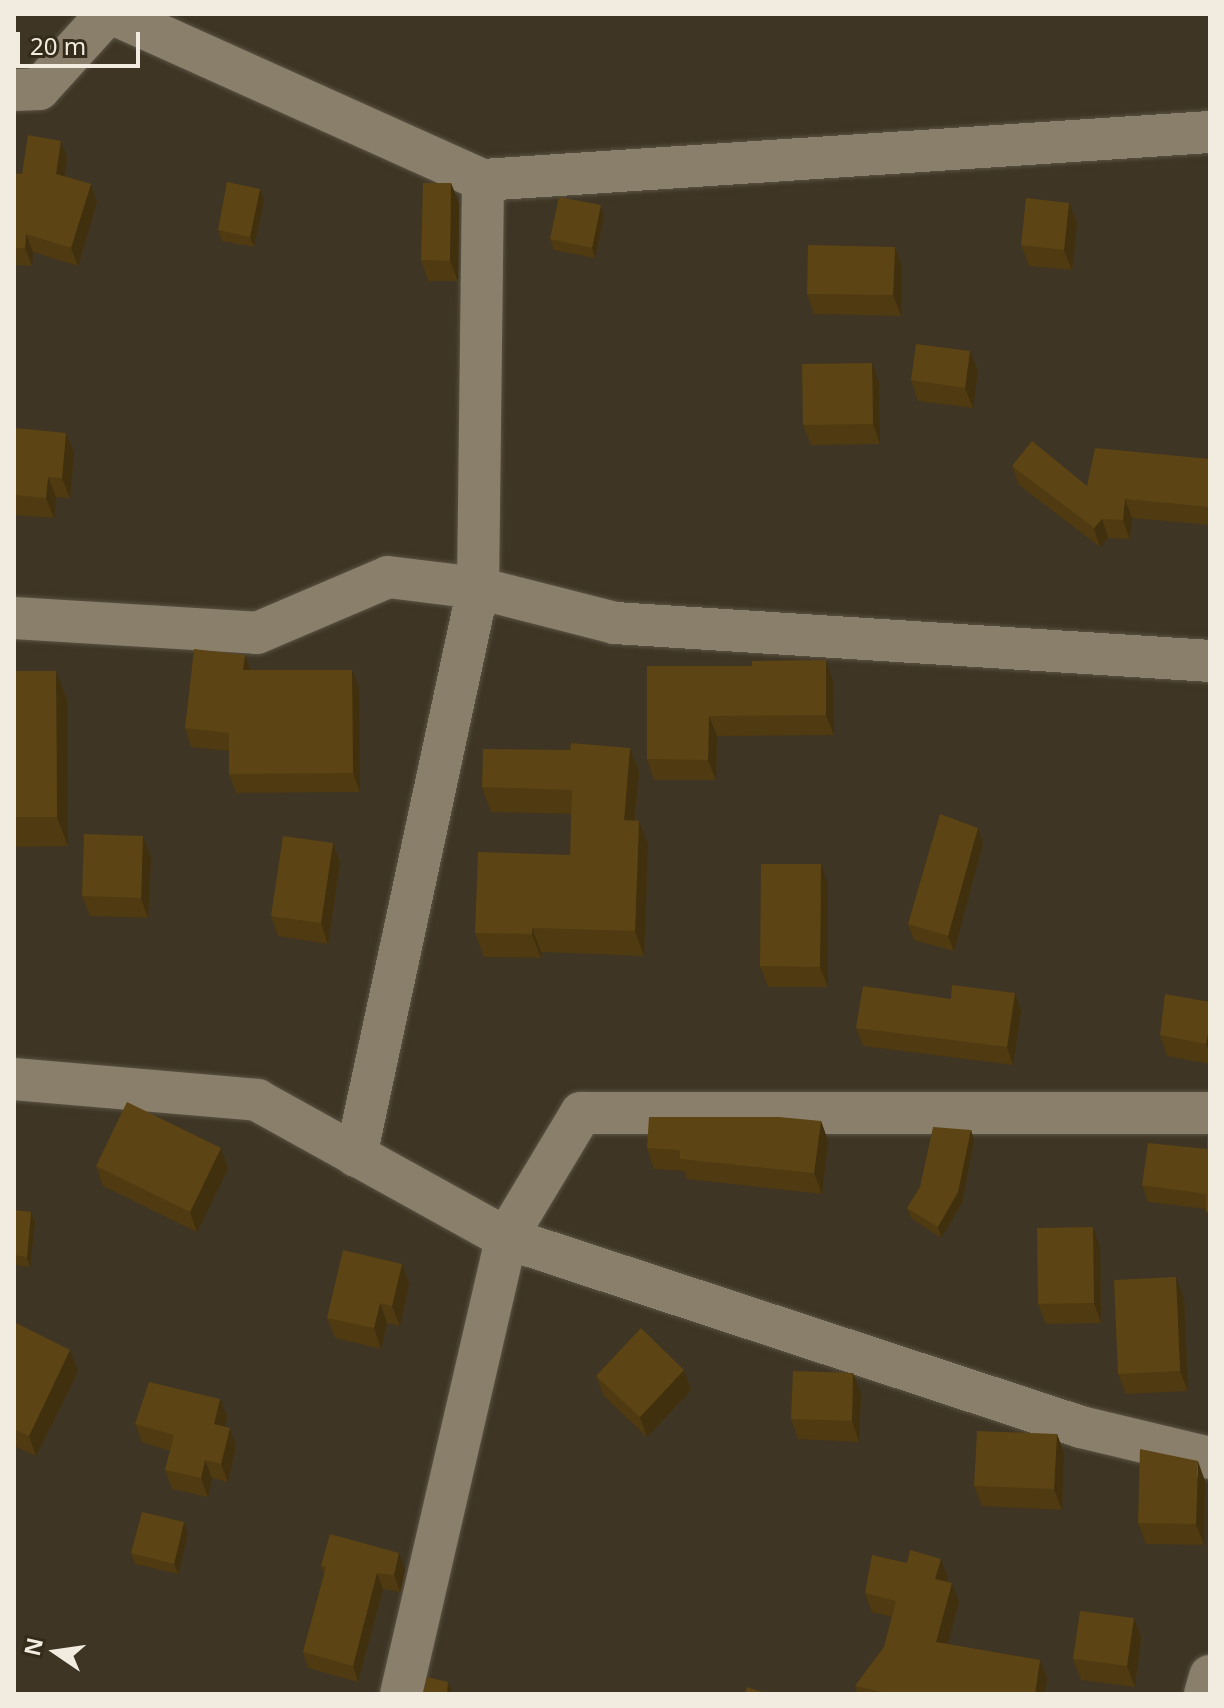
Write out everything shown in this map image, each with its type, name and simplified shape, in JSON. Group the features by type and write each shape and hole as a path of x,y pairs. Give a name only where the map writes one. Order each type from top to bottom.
{"street":[{"path":"14,90 39,89 110,14 483,180 1210,132"},
{"path":"356,1156 478,588 483,180"},
{"path":"14,618 257,633 388,577 478,588 615,623 1210,661"},
{"path":"14,1079 257,1100 506,1238 1081,1427 1210,1458"},
{"path":"401,1694 506,1238 581,1113 1210,1113"},
{"path":"1205,1694 1210,1676"}],"building":[{"path":"28,135 61,141 56,174 91,184 71,248 26,234 25,248 14,248 14,173 22,174"},
{"path":"227,182 260,189 250,237 218,230"},
{"path":"423,183 451,183 450,261 421,260"},
{"path":"559,197 601,205 592,248 550,239"},
{"path":"1026,198 1069,203 1064,250 1021,245"},
{"path":"808,245 895,247 893,295 807,294"},
{"path":"916,344 970,351 965,388 911,380"},
{"path":"872,363 873,424 803,425 802,364"},
{"path":"14,428 66,433 62,478 48,477 46,498 14,495"},
{"path":"1032,441 1087,486 1095,448 1210,459 1210,507 1125,499 1123,520 1102,519 1094,528 1012,466"},
{"path":"194,649 245,655 243,670 352,670 353,773 229,774 229,733 185,728"},
{"path":"826,660 826,715 709,716 708,760 647,759 647,666 752,666 752,661"},
{"path":"14,671 56,671 57,817 14,817"},
{"path":"571,743 630,748 624,820 639,821 635,931 532,928 532,934 475,933 478,852 570,855 572,790 482,787 483,749 570,750"},
{"path":"940,814 978,828 948,936 908,924"},
{"path":"84,834 143,836 141,898 82,896"},
{"path":"283,836 333,843 321,923 271,916"},
{"path":"761,864 821,864 820,967 760,966"},
{"path":"952,985 1015,993 1007,1047 856,1028 863,986 951,999"},
{"path":"1165,994 1210,1002 1206,1044 1160,1035"},
{"path":"127,1102 221,1148 190,1212 96,1166"},
{"path":"649,1117 779,1117 821,1121 814,1173 680,1159 680,1150 647,1148"},
{"path":"933,1127 971,1130 958,1192 938,1227 907,1208 920,1187"},
{"path":"1207,1135 1210,1135 1210,1212 1206,1212 1206,1194 1142,1185 1148,1143 1207,1149"},
{"path":"14,1210 31,1212 27,1257 14,1255"},
{"path":"1093,1227 1094,1303 1038,1304 1037,1228"},
{"path":"343,1250 402,1264 392,1306 380,1303 374,1328 327,1318"},
{"path":"1176,1277 1180,1371 1118,1374 1114,1280"},
{"path":"14,1322 70,1350 29,1436 14,1429"},
{"path":"641,1328 684,1370 640,1417 596,1376"},
{"path":"793,1371 853,1373 852,1421 791,1419"},
{"path":"149,1382 220,1399 214,1424 230,1428 221,1464 205,1460 201,1478 165,1470 174,1435 135,1424"},
{"path":"977,1431 1057,1434 1054,1489 974,1486"},
{"path":"1140,1449 1198,1461 1196,1524 1138,1523"},
{"path":"142,1512 184,1522 174,1564 131,1553"},
{"path":"330,1534 399,1553 394,1575 377,1573 353,1666 303,1652 326,1567 321,1566"},
{"path":"910,1550 941,1559 935,1579 952,1583 936,1642 1040,1660 1035,1694 890,1694 855,1686 884,1647 896,1601 865,1593 872,1555 907,1563"},
{"path":"1080,1611 1134,1618 1127,1666 1073,1659"},
{"path":"427,1677 448,1682 447,1694 423,1694"},
{"path":"747,1687 768,1694 745,1694"}]}
